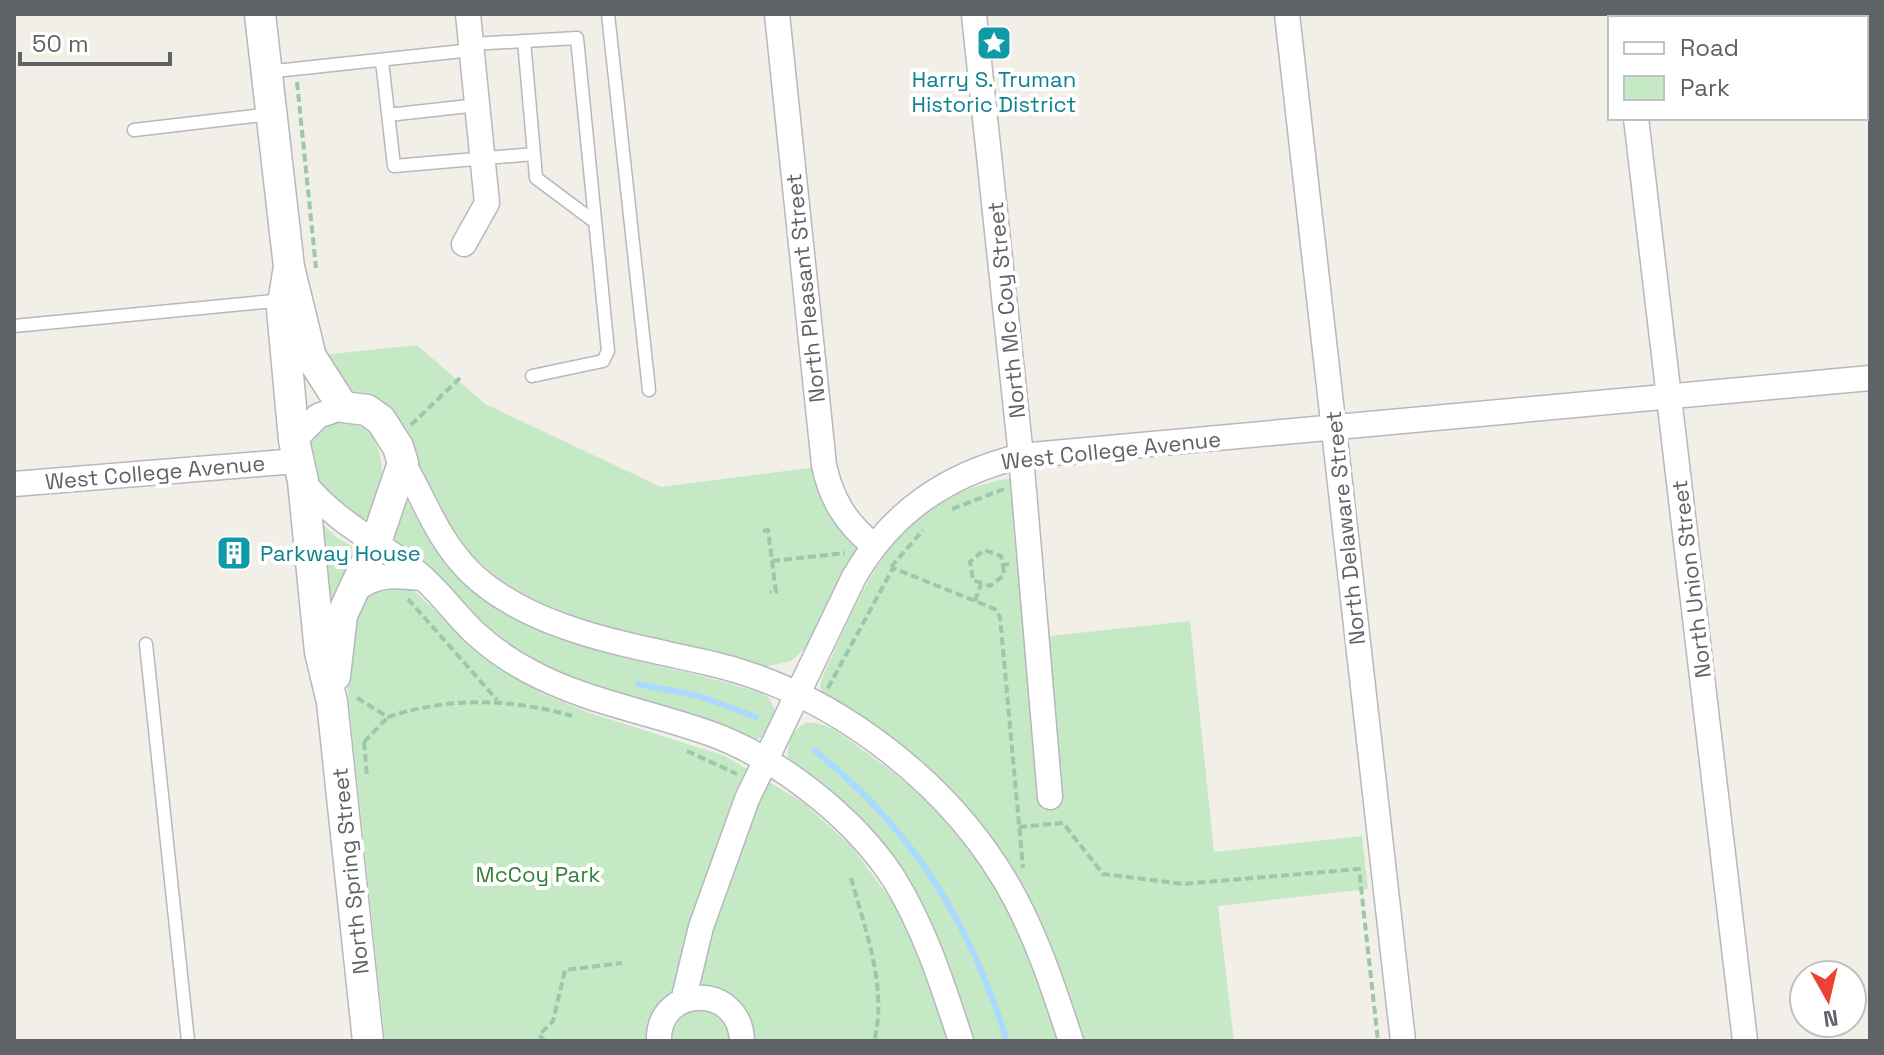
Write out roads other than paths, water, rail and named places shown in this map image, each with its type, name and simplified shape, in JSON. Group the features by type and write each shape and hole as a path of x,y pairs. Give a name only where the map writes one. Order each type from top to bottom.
{"street":[{"name":"North Spring Street","path":"260,14 289,267 311,357 343,407"},
{"path":"464,244 487,203 468,14"},
{"name":"North Pleasant Street","path":"777,14 824,465 837,505 869,553"},
{"name":"North Delaware Street","path":"1287,14 1403,1041"},
{"name":"North Mc Coy Street","path":"974,15 1021,456 1050,797"},
{"name":"North Union Street","path":"1636,120 1745,1041"},
{"name":"North Spring Street","path":"289,267 284,300 297,461 320,652 351,699"},
{"name":"West College Avenue","path":"683,1001 701,927 747,799 802,685 869,553 919,499 940,487 982,466 1021,456 1870,378"},
{"path":"961,1041 933,956 893,878 838,814 806,787 765,760 708,732 575,693 526,670 476,634 423,578 318,501 297,461 318,416 343,407 367,410 381,420 398,447 441,538 471,572 507,599 585,635 802,685 900,760 943,799 985,849 1015,898 1043,955 1071,1041"},
{"name":"West College Avenue","path":"14,484 297,461"},
{"name":"North Spring Street","path":"368,1041 351,699 342,615 376,542 403,463"},
{"path":"353,592 366,581 379,576 423,578"},
{"path":"659,1041 663,1020 683,1001 710,998 723,1004 739,1025 742,1041"}],"lane":[{"path":"608,14 649,390"},
{"path":"266,72 382,61 524,41 577,38 608,351 603,361 532,376"},
{"path":"524,41 536,178 595,222"},
{"path":"382,61 394,166 534,154"},
{"path":"388,115 478,105"},
{"path":"134,130 271,114"},
{"path":"14,326 284,300"},
{"path":"146,644 188,1041"}],"waterway":[{"path":"638,684 699,696 756,717"},
{"path":"814,750 880,812 933,880 975,956 1007,1041"}],"place":[{"name":"Harry S. Truman Historic District","path":"994,43"},
{"name":"Parkway House","path":"234,553"}],"park label":[{"name":"McCoy Park","path":"538,874"}]}
